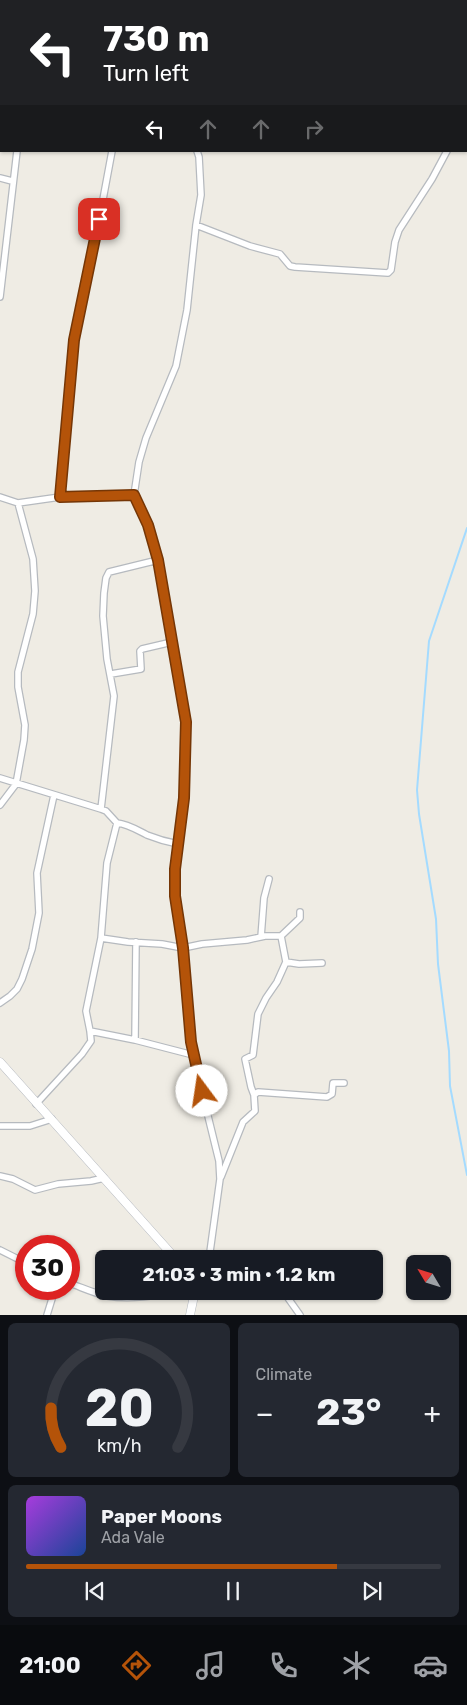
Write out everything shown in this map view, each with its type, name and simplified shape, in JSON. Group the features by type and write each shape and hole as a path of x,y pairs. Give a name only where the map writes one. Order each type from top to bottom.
{"street":[{"path":"0,297 17,152"},
{"path":"60,497 74,340 112,152"},
{"path":"197,152 201,195 187,310 176,366 146,438 139,462 134,495 148,525 158,560 186,722 184,798 175,869 175,896 183,948 193,1055 219,1161 220,1179 209,1250"},
{"path":"196,225 250,246 280,254 290,266 388,273 391,270 395,242 399,230 446,152"},
{"path":"0,178 12,181"},
{"path":"0,497 18,503 60,497 134,495"},
{"path":"0,805 16,784 24,740 25,725 18,687 18,672 32,614 35,591 33,559 18,503"},
{"path":"101,809 114,696 103,616 106,578 109,572 158,560"},
{"path":"111,674 141,669 140,651 142,648 172,642"},
{"path":"0,778 101,809 106,811 117,823 125,823 148,835 166,842 178,844"},
{"path":"0,1003 17,989 32,949 39,913 37,873 54,795"},
{"path":"36,1104 82,1054 90,1041 86,1010 101,938 107,863 117,823"},
{"path":"261,937 264,898 269,879"},
{"path":"220,1179 243,1122 255,1111 254,1095 244,1059 253,1055 258,1014 277,982 286,962 286,952 281,942 282,936 300,918 300,912"},
{"path":"101,938 183,948 202,944 282,936"},
{"path":"135,1040 136,942"},
{"path":"286,962 299,964 322,963"},
{"path":"90,1031 193,1055"},
{"path":"0,1062 168,1250"},
{"path":"254,1095 258,1092 327,1097 332,1094 333,1083 344,1083"},
{"path":"0,1126 30,1126 52,1119"},
{"path":"0,1176 13,1179 35,1190 58,1184 104,1178"},
{"path":"0,1250 15,1258"},
{"path":"80,1287 95,1293"},
{"path":"47,1315 52,1300"},
{"path":"190,1315 193,1300"},
{"path":"289,1300 300,1315"}],"waterway":[{"path":"467,528 429,641 417,790 419,814 436,919 438,964 449,1051 450,1086 467,1175"}],"route":[{"path":"99,219 74,340 60,497 134,495 148,525 158,560 186,722 184,798 175,869 175,896 183,948 191,1042 202,1091"}]}
